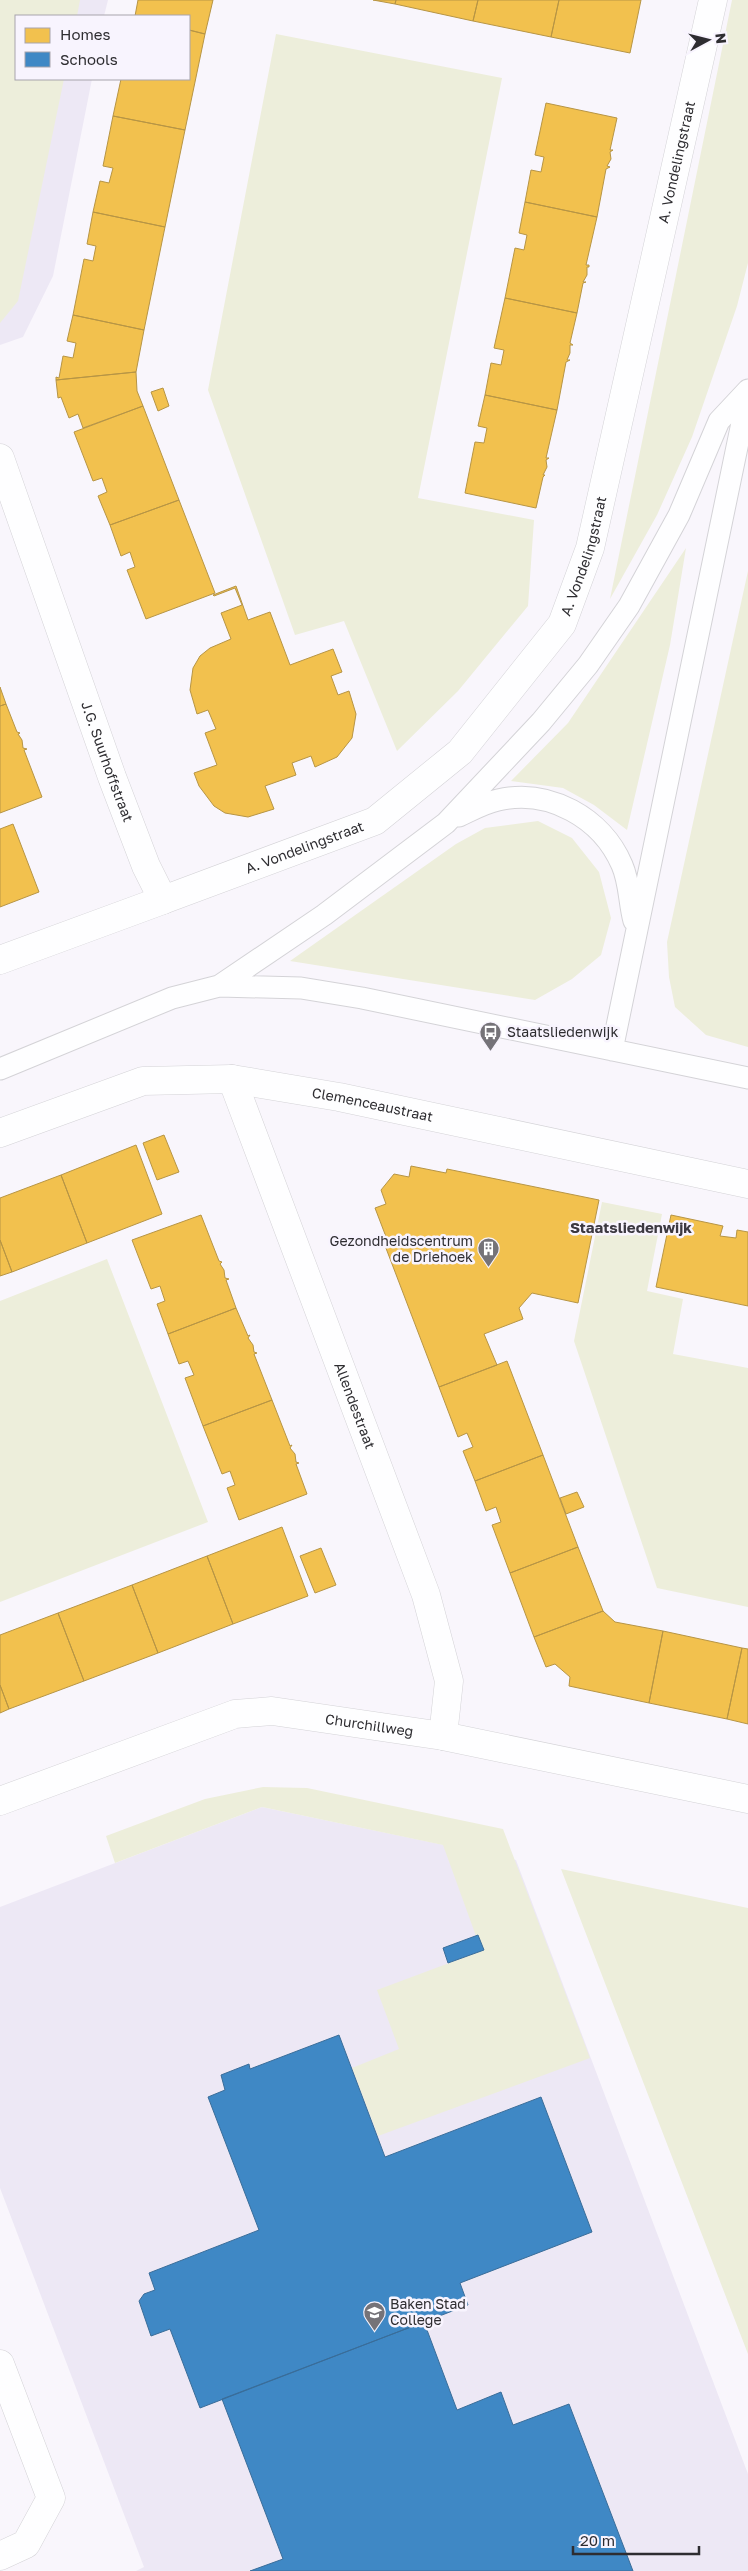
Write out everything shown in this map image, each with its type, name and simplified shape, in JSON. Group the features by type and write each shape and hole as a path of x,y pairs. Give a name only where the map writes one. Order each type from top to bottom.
{"street":[{"name":"A. Vondelingstraat","path":"163,900 374,822 460,752 562,624 590,548 713,0"},
{"name":"J.G. Suurhoffstraat","path":"0,458 112,777 146,866 163,900"},
{"path":"0,960 163,900"},
{"name":"Clemenceaustraat","path":"0,1133 143,1081 232,1079 396,1109 748,1184"},
{"name":"Allendestraat","path":"232,1079 426,1595 449,1681 443,1736"},
{"name":"Churchillweg","path":"0,1801 234,1714 272,1711 443,1736 748,1799"},
{"path":"0,2364 51,2498 26,2544 0,2556"}],"lane":[{"path":"219,986 324,915 446,823 541,722 588,666 629,606 679,516 719,421 748,390"},
{"path":"612,1050 748,394"},
{"path":"446,823 486,803 514,798 541,799 580,814 601,832 618,855 627,881 630,908 637,931"},
{"path":"0,1069 172,998 219,986 301,988 748,1078"}],"shaded area":[{"path":"0,0 108,0 104,15 15,15 15,80 92,80 53,276 23,337 0,345"},
{"name":"Baken Stad College","path":"262,1807 516,1860 748,2474 748,2571 136,2571 144,2567 0,2188 0,1907"}],"green space":[{"path":"0,0 80,0 77,15 15,15 15,80 64,80 18,301 0,323"},
{"path":"732,0 748,0 748,263 737,306 692,437 657,515 610,599"},
{"path":"276,34 502,78 418,498 534,520 528,606 458,691 397,751 344,621 295,635 208,390"},
{"path":"686,548 670,645 627,830 594,805 563,788 511,781 568,723"},
{"path":"748,571 748,1047 706,1035 675,1007 669,977 667,942"},
{"path":"538,821 572,838 599,872 611,918 601,955 572,979 535,1000 290,961 456,844 485,828"},
{"path":"602,1202 662,1214 647,1291 683,1299 673,1354 748,1368 748,1607 657,1588 574,1341"},
{"path":"107,1259 208,1522 0,1602 0,1301"},
{"path":"263,1787 307,1788 503,1829 590,2058 378,2136 352,2068 399,2049 377,1990 484,1950 478,1935 476,1936 443,1845 262,1807 115,1863 106,1836 205,1799"},
{"path":"561,1869 748,1908 748,2354"}],"building: Homes":[{"path":"138,0 213,0 205,34 190,30 190,15 135,15"},
{"path":"373,0 396,0 395,4"},
{"path":"396,0 478,0 473,21 395,4"},
{"path":"478,0 559,0 551,37 473,21"},
{"path":"559,0 641,0 630,53 551,37"},
{"path":"190,30 205,34 185,130 113,116 121,80 190,80"},
{"path":"546,103 617,118 610,150 613,150 610,152 611,159 607,166 610,167 606,169 597,217 525,202 531,170 541,172 544,157 535,155"},
{"path":"113,116 185,130 165,227 93,212 100,181 109,183 113,168 103,166"},
{"path":"525,202 597,217 586,265 589,265 589,267 587,267 587,275 583,282 586,282 583,283 577,313 505,298 515,248 524,250 527,235 519,233"},
{"path":"93,212 165,227 144,330 73,315 84,259 93,261 96,246 87,244"},
{"path":"505,298 577,313 570,343 573,345 570,345 570,353 567,360 570,360 566,362 557,410 485,395 491,363 501,365 504,350 494,348"},
{"path":"73,315 144,330 136,372 56,380 56,377 59,378 63,356 73,358 76,343 67,341"},
{"path":"136,372 137,391 143,406 83,428 78,414 69,418 61,397 58,398 56,380"},
{"path":"163,388 169,406 158,411 151,392"},
{"path":"485,395 557,410 546,458 549,458 546,460 547,467 543,475 545,475 536,508 465,493 475,442 484,443 487,428 478,426"},
{"path":"143,406 179,500 110,525 98,496 107,492 102,478 93,481 74,432"},
{"path":"179,500 215,593 146,619 127,570 135,567 130,552 121,556 110,525"},
{"path":"236,586 248,620 270,612 290,665 333,649 342,672 331,676 338,695 349,691 356,714 352,738 337,757 315,767 311,756 292,763 296,775 265,786 274,809 248,817 225,813 214,806 199,786 194,773 217,765 205,733 216,729 208,710 197,714 190,690 193,668 200,656 210,648 231,639 221,613 242,605 235,588 213,595"},
{"path":"0,687 6,704 0,706"},
{"path":"6,704 17,732 20,733 18,734 22,740 23,748 27,749 24,750 42,797 0,813 0,706"},
{"path":"13,824 39,892 0,907 0,829"},
{"path":"164,1135 179,1172 157,1180 143,1143"},
{"path":"136,1145 162,1214 87,1243 61,1175"},
{"name":"Gezondheidscentrum de Driehoek","path":"411,1166 446,1173 447,1169 599,1200 578,1303 532,1293 519,1308 523,1319 484,1334 497,1365 439,1387 384,1243 388,1242 375,1208 386,1204 381,1190 394,1174 409,1177"},
{"path":"61,1175 87,1243 12,1272 0,1240 0,1198"},
{"path":"201,1215 219,1261 222,1262 220,1264 224,1270 225,1278 229,1279 226,1280 236,1308 168,1334 157,1304 165,1301 160,1286 151,1289 132,1240"},
{"path":"671,1215 723,1226 720,1236 736,1238 737,1230 748,1232 748,1306 656,1287"},
{"path":"0,1240 12,1272 0,1276"},
{"path":"236,1308 248,1336 250,1335 248,1338 253,1345 254,1352 257,1353 254,1354 272,1400 203,1426 185,1378 194,1375 188,1361 179,1364 168,1334"},
{"path":"507,1361 543,1455 475,1481 463,1451 473,1447 467,1433 458,1437 439,1387"},
{"path":"272,1400 290,1446 292,1445 290,1448 295,1454 296,1462 299,1463 296,1464 307,1494 239,1520 227,1488 235,1485 230,1471 222,1474 203,1426"},
{"path":"543,1455 578,1547 510,1573 492,1525 501,1522 496,1507 486,1511 475,1481"},
{"path":"577,1492 584,1507 566,1514 560,1498"},
{"path":"282,1527 308,1596 233,1624 207,1556"},
{"path":"578,1547 603,1611 534,1637 510,1573"},
{"path":"321,1548 336,1585 315,1593 300,1556"},
{"path":"207,1556 233,1624 158,1653 132,1585"},
{"path":"132,1585 158,1653 84,1681 58,1613"},
{"path":"603,1611 615,1622 663,1631 649,1703 569,1686 570,1677 555,1664 546,1667 534,1637"},
{"path":"58,1613 84,1681 9,1709 0,1685 0,1635"},
{"path":"663,1631 742,1648 727,1719 649,1703"},
{"path":"742,1648 748,1649 748,1724 727,1719"},
{"path":"0,1685 9,1709 0,1713"}],"building: Schools":[{"path":"478,1935 484,1950 448,1963 443,1948"},
{"path":"339,2035 385,2157 541,2097 592,2232 460,2283 468,2305 200,2408 170,2329 151,2336 139,2301 144,2294 155,2290 149,2273 259,2230 208,2097 225,2090 221,2075 249,2064 250,2069"},
{"path":"424,2322 457,2410 501,2392 513,2425 569,2404 633,2571 250,2571 283,2559 222,2399"}],"place":[{"name":"Staatsliedenwijk","path":"491,1051"},
{"name":"Gezondheidscentrum de Driehoek","path":"489,1268"},
{"name":"Baken Stad College","path":"374,2331"}],"district":[{"name":"Staatsliedenwijk","path":"631,1228"}]}
